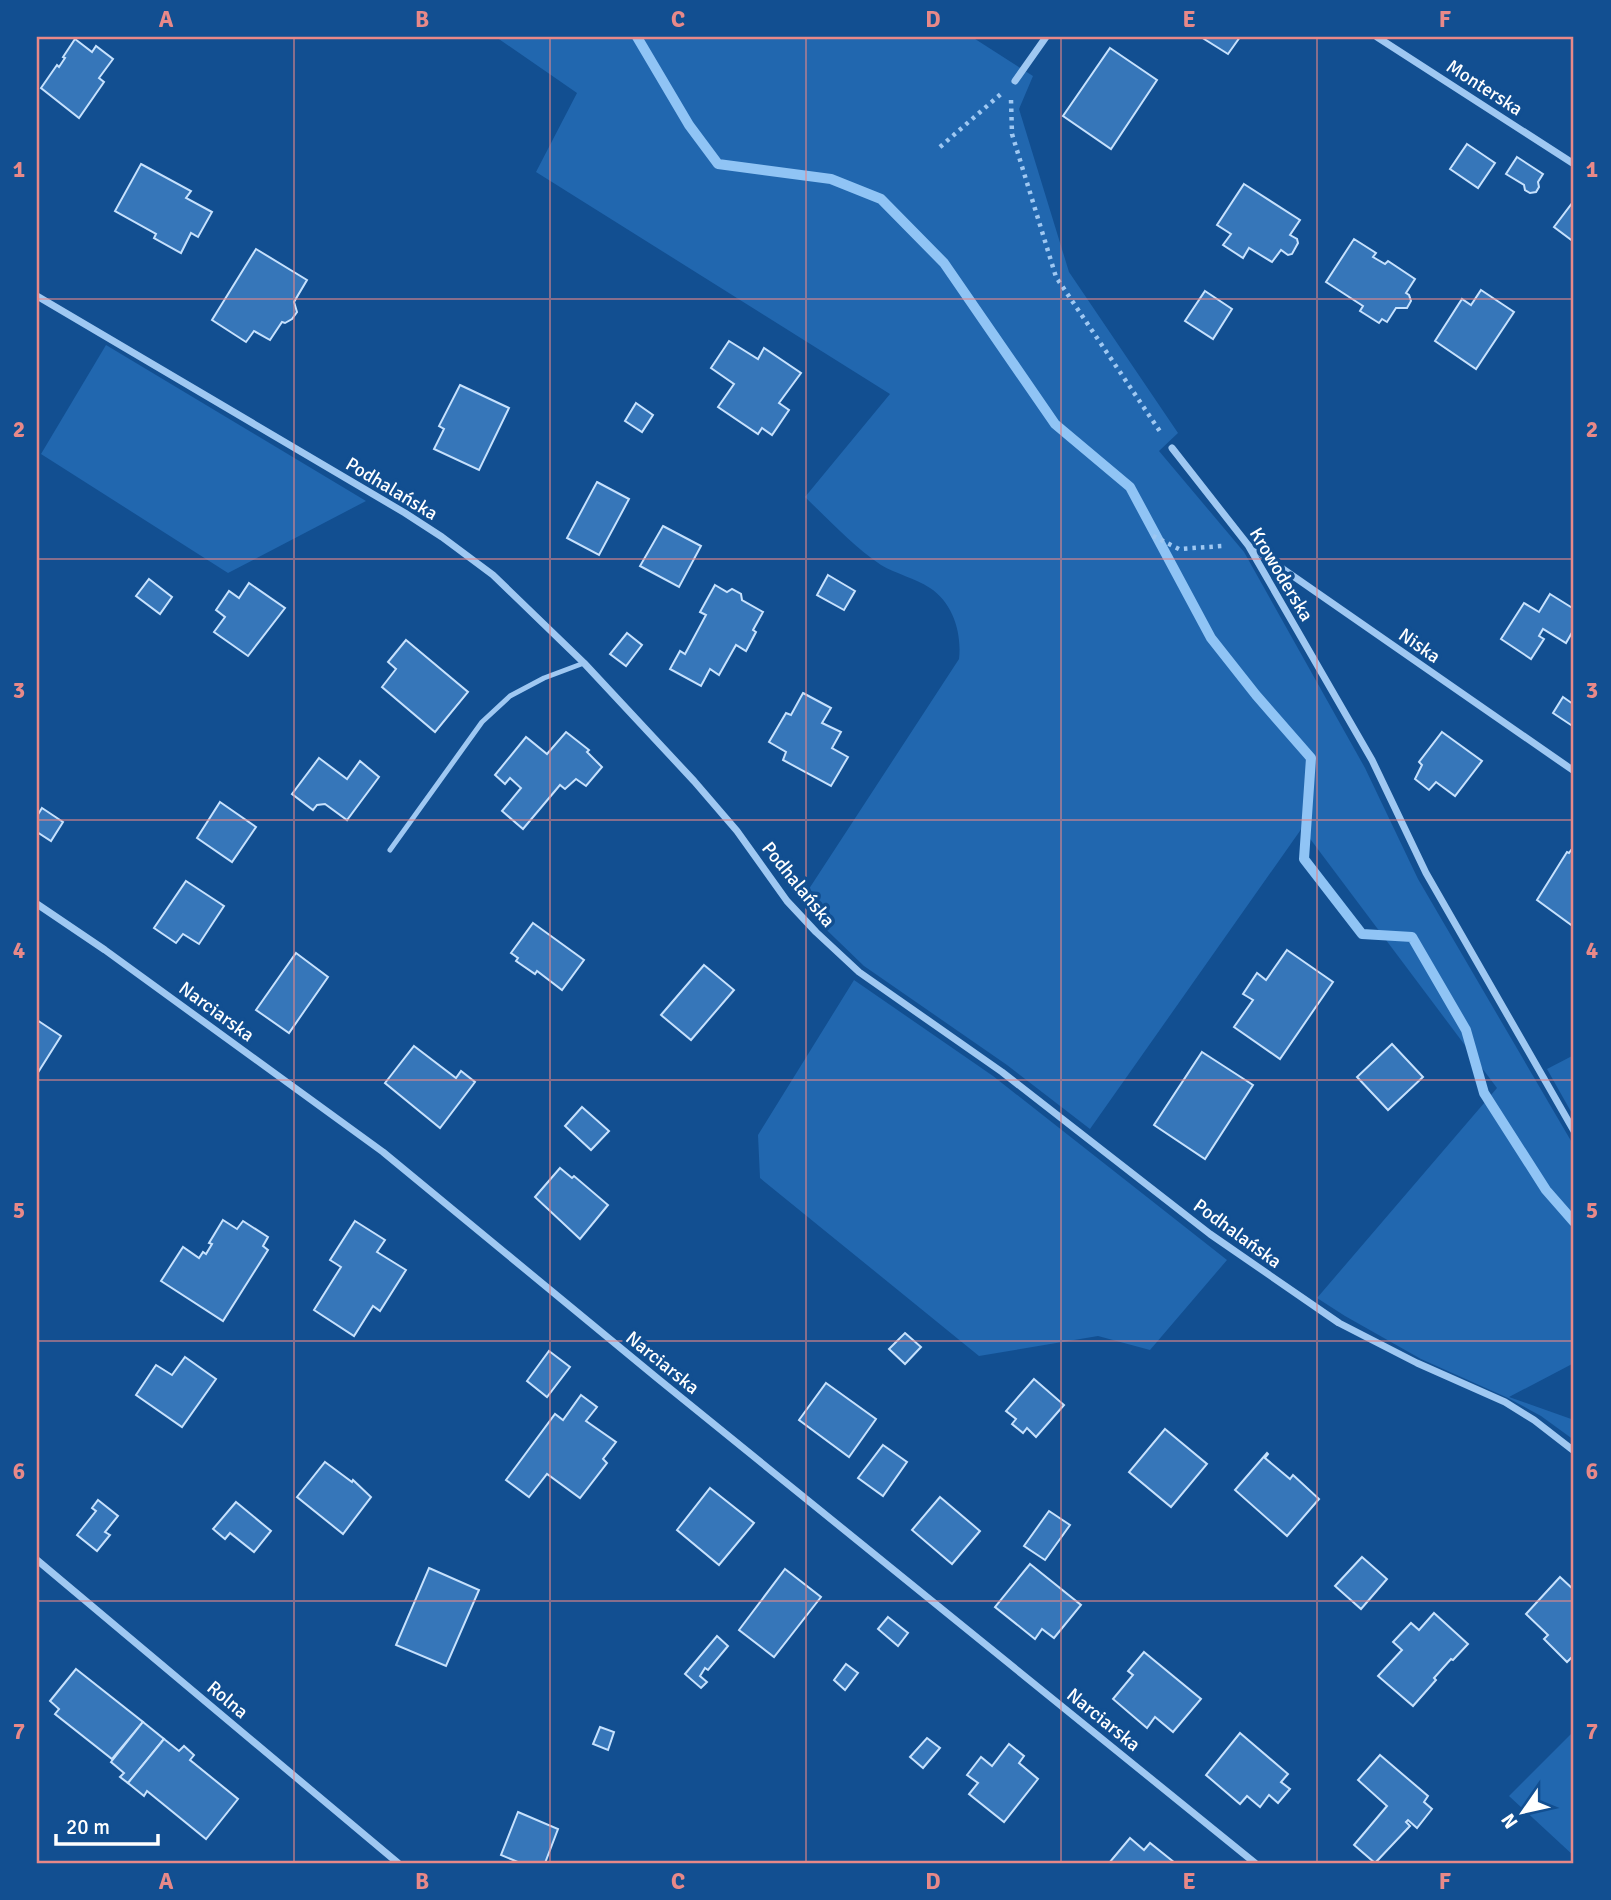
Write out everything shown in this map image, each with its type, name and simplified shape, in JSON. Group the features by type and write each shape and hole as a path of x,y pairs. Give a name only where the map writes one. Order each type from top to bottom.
{"street":[{"path":"1016,81 1046,37"},
{"name":"Monterska","path":"1377,37 1574,164"},
{"name":"Podhalańska","path":"37,296 442,537 493,575 584,663 703,791 737,831 787,901 859,972 1002,1072 1210,1234 1339,1323 1417,1363 1505,1402 1534,1420 1574,1451"},
{"name":"Krowoderska","path":"1172,448 1248,545 1372,760 1426,873 1574,1131"},
{"name":"Niska","path":"1248,545 1574,771"},
{"name":"Narciarska","path":"37,904 317,1102 383,1152 1255,1863"},
{"name":"Rolna","path":"37,1560 398,1863"}],"lane":[{"path":"390,850 482,722 510,696 544,678 584,663"}],"path":[{"path":"940,147 1016,81"},
{"path":"1016,81 1010,102 1012,134 1056,277 1172,448"},
{"path":"1153,536 1179,549 1248,545"}],"shaded area":[{"path":"496,37 972,37 1033,76 1019,109 1069,272 1178,433 1159,451 1244,552 1365,768 1418,879 1574,1146 1574,1363 1509,1397 1574,1420 1574,1440 1541,1416 1508,1398 1421,1359 1317,1298 1497,1088 1302,828 1090,1129 1007,1065 864,966 808,912 805,895 959,659 959,639 954,619 938,594 871,558 805,497 890,394 536,172 577,93"},
{"path":"106,345 366,501 228,573 41,454"},
{"path":"854,980 993,1076 1227,1260 1150,1350 1098,1336 979,1356 760,1178 758,1135"},
{"path":"1574,1055 1574,1117 1547,1069"},
{"path":"1574,1731 1574,1856 1509,1796"}],"building":[{"path":"1201,37 1240,37 1228,54"},
{"path":"75,39 92,52 96,46 113,59 99,78 104,82 79,118 41,88 57,65 59,67"},
{"path":"1110,48 1157,80 1111,149 1063,116"},
{"path":"1467,144 1495,163 1478,188 1450,169"},
{"path":"1517,157 1543,174 1536,192 1525,190 1524,185 1506,174"},
{"path":"141,164 191,191 186,198 212,212 198,237 191,233 181,253 154,238 156,234 115,211"},
{"path":"1244,184 1300,220 1290,235 1297,239 1298,243 1292,254 1288,255 1281,250 1272,262 1249,248 1243,258 1223,245 1231,234 1217,225"},
{"path":"1573,202 1574,204 1574,242 1554,227"},
{"path":"1354,239 1376,253 1373,257 1385,264 1388,261 1415,279 1406,293 1411,301 1407,308 1396,308 1387,322 1382,319 1379,323 1360,311 1363,306 1326,282"},
{"path":"256,249 307,280 294,302 297,312 292,319 282,322 270,340 254,331 246,342 212,320"},
{"path":"1481,290 1514,312 1476,369 1435,341 1462,299 1471,305"},
{"path":"1205,291 1232,309 1213,339 1185,321"},
{"path":"729,341 758,359 764,348 801,373 779,403 789,410 772,435 762,428 758,434 718,407 734,384 711,368"},
{"path":"460,385 509,408 479,470 434,449 444,429 439,426"},
{"path":"636,403 653,415 642,432 625,421"},
{"path":"597,482 629,499 599,555 567,538"},
{"path":"663,526 701,546 679,587 640,566"},
{"path":"828,575 855,591 844,610 817,595"},
{"path":"149,579 172,597 160,614 136,596"},
{"path":"249,583 285,608 248,656 214,632 225,617 216,610 229,591 239,598"},
{"path":"715,585 727,592 732,589 741,594 742,600 763,612 746,651 736,645 719,675 710,669 701,686 670,669 680,651 685,654 706,615 700,612"},
{"path":"1550,594 1574,609 1574,629 1566,643 1543,629 1539,636 1544,639 1531,659 1501,639 1524,603 1539,612"},
{"path":"627,633 642,645 626,666 610,654"},
{"path":"406,640 468,692 435,732 382,687 396,669 388,662"},
{"path":"803,693 831,708 822,723 841,732 832,748 848,757 831,786 783,760 786,752 769,742 786,713 791,715"},
{"path":"1563,697 1573,704 1574,701 1574,727 1553,713"},
{"path":"566,732 589,750 587,752 602,767 586,786 576,779 565,789 560,785 523,829 502,811 521,788 510,778 505,784 495,775 526,737 547,754"},
{"path":"1442,732 1482,761 1455,796 1436,782 1429,790 1415,779 1422,765 1419,762"},
{"path":"319,758 347,779 360,761 379,777 347,820 325,804 317,805 313,810 292,794"},
{"path":"220,802 256,827 232,862 197,838"},
{"path":"42,808 63,822 51,841 37,832 37,816"},
{"path":"1574,846 1574,927 1537,900 1567,852"},
{"path":"186,881 224,906 199,944 183,934 176,943 154,928"},
{"path":"533,923 584,960 562,990 537,971 535,974 516,961 518,958 511,953"},
{"path":"1287,950 1333,982 1280,1059 1234,1027 1253,1000 1243,994 1257,973 1266,980"},
{"path":"296,953 328,977 289,1033 256,1010"},
{"path":"704,965 734,990 691,1040 661,1015"},
{"path":"37,1020 61,1036 37,1074"},
{"path":"1392,1044 1423,1077 1388,1110 1357,1077"},
{"path":"414,1046 456,1078 461,1071 475,1082 440,1128 385,1083"},
{"path":"1202,1052 1253,1085 1205,1159 1154,1125"},
{"path":"582,1107 609,1131 591,1150 565,1126"},
{"path":"560,1168 572,1178 574,1176 608,1205 580,1239 535,1197"},
{"path":"223,1220 237,1229 243,1221 268,1237 263,1246 268,1250 223,1321 161,1281 183,1247 199,1258 203,1252 206,1254 212,1244 209,1243"},
{"path":"355,1221 385,1240 377,1252 406,1270 380,1311 373,1306 354,1336 314,1310 341,1267 330,1260"},
{"path":"905,1333 921,1347 905,1364 889,1349"},
{"path":"549,1351 570,1367 547,1397 527,1381"},
{"path":"185,1357 216,1379 182,1427 136,1395 156,1365 172,1375"},
{"path":"1034,1379 1064,1405 1036,1437 1027,1428 1023,1433 1012,1424 1016,1419 1006,1411"},
{"path":"826,1383 876,1419 849,1457 799,1420"},
{"path":"581,1395 597,1407 586,1421 616,1442 603,1459 607,1463 580,1498 547,1474 529,1497 506,1480 555,1414 563,1420"},
{"path":"1165,1429 1207,1464 1171,1507 1129,1472"},
{"path":"883,1445 907,1462 883,1496 858,1478"},
{"path":"1267,1453 1265,1458 1290,1479 1293,1475 1319,1499 1287,1536 1235,1490"},
{"path":"325,1462 352,1482 353,1480 371,1497 343,1534 297,1497"},
{"path":"710,1488 754,1523 719,1565 677,1530"},
{"path":"940,1497 980,1531 952,1564 912,1530"},
{"path":"98,1500 118,1516 105,1532 110,1535 97,1551 77,1535 96,1511 92,1508"},
{"path":"236,1502 271,1531 254,1552 230,1533 225,1539 213,1529"},
{"path":"1049,1511 1070,1525 1045,1560 1024,1546"},
{"path":"1362,1557 1387,1579 1361,1609 1335,1586"},
{"path":"1030,1564 1081,1605 1054,1638 1042,1629 1035,1639 995,1607"},
{"path":"429,1568 479,1590 446,1666 396,1645"},
{"path":"785,1569 821,1597 774,1657 739,1630"},
{"path":"1560,1577 1574,1590 1574,1655 1567,1662 1544,1639 1548,1635 1526,1614"},
{"path":"1434,1613 1468,1644 1434,1678 1436,1680 1413,1706 1378,1676 1402,1650 1393,1642 1411,1623 1419,1630"},
{"path":"888,1617 908,1633 898,1646 878,1629"},
{"path":"717,1636 728,1646 708,1670 705,1668 700,1676 707,1682 701,1688 685,1674"},
{"path":"1144,1652 1201,1699 1173,1732 1155,1717 1147,1728 1113,1699 1133,1675 1128,1671"},
{"path":"846,1664 858,1673 845,1690 834,1680"},
{"path":"76,1669 143,1722 112,1759 55,1714 59,1709 50,1701"},
{"path":"143,1722 164,1739 128,1783 120,1777 124,1773 111,1762"},
{"path":"600,1727 614,1732 608,1750 593,1744"},
{"path":"1240,1733 1288,1774 1281,1782 1290,1789 1278,1803 1269,1795 1260,1807 1247,1796 1240,1804 1206,1775"},
{"path":"927,1738 940,1748 923,1768 910,1757"},
{"path":"164,1739 179,1751 184,1746 194,1755 190,1760 238,1799 206,1839 147,1791 144,1796 128,1783"},
{"path":"1009,1744 1024,1756 1019,1763 1038,1779 1004,1822 969,1794 978,1783 967,1775 981,1757 992,1766"},
{"path":"1380,1755 1428,1796 1424,1802 1432,1809 1417,1828 1408,1820 1406,1822 1410,1826 1375,1863 1354,1845 1387,1806 1358,1780"},
{"path":"518,1812 558,1829 545,1863 520,1863 501,1855"},
{"path":"1130,1838 1144,1850 1150,1843 1175,1863 1109,1863"}],"waterway":[{"path":"637,37 689,125 718,164 831,179 881,199 944,263 1055,424 1130,487 1211,638 1311,758 1304,859 1362,934 1412,937 1466,1030 1484,1093 1546,1190 1574,1222"}]}
